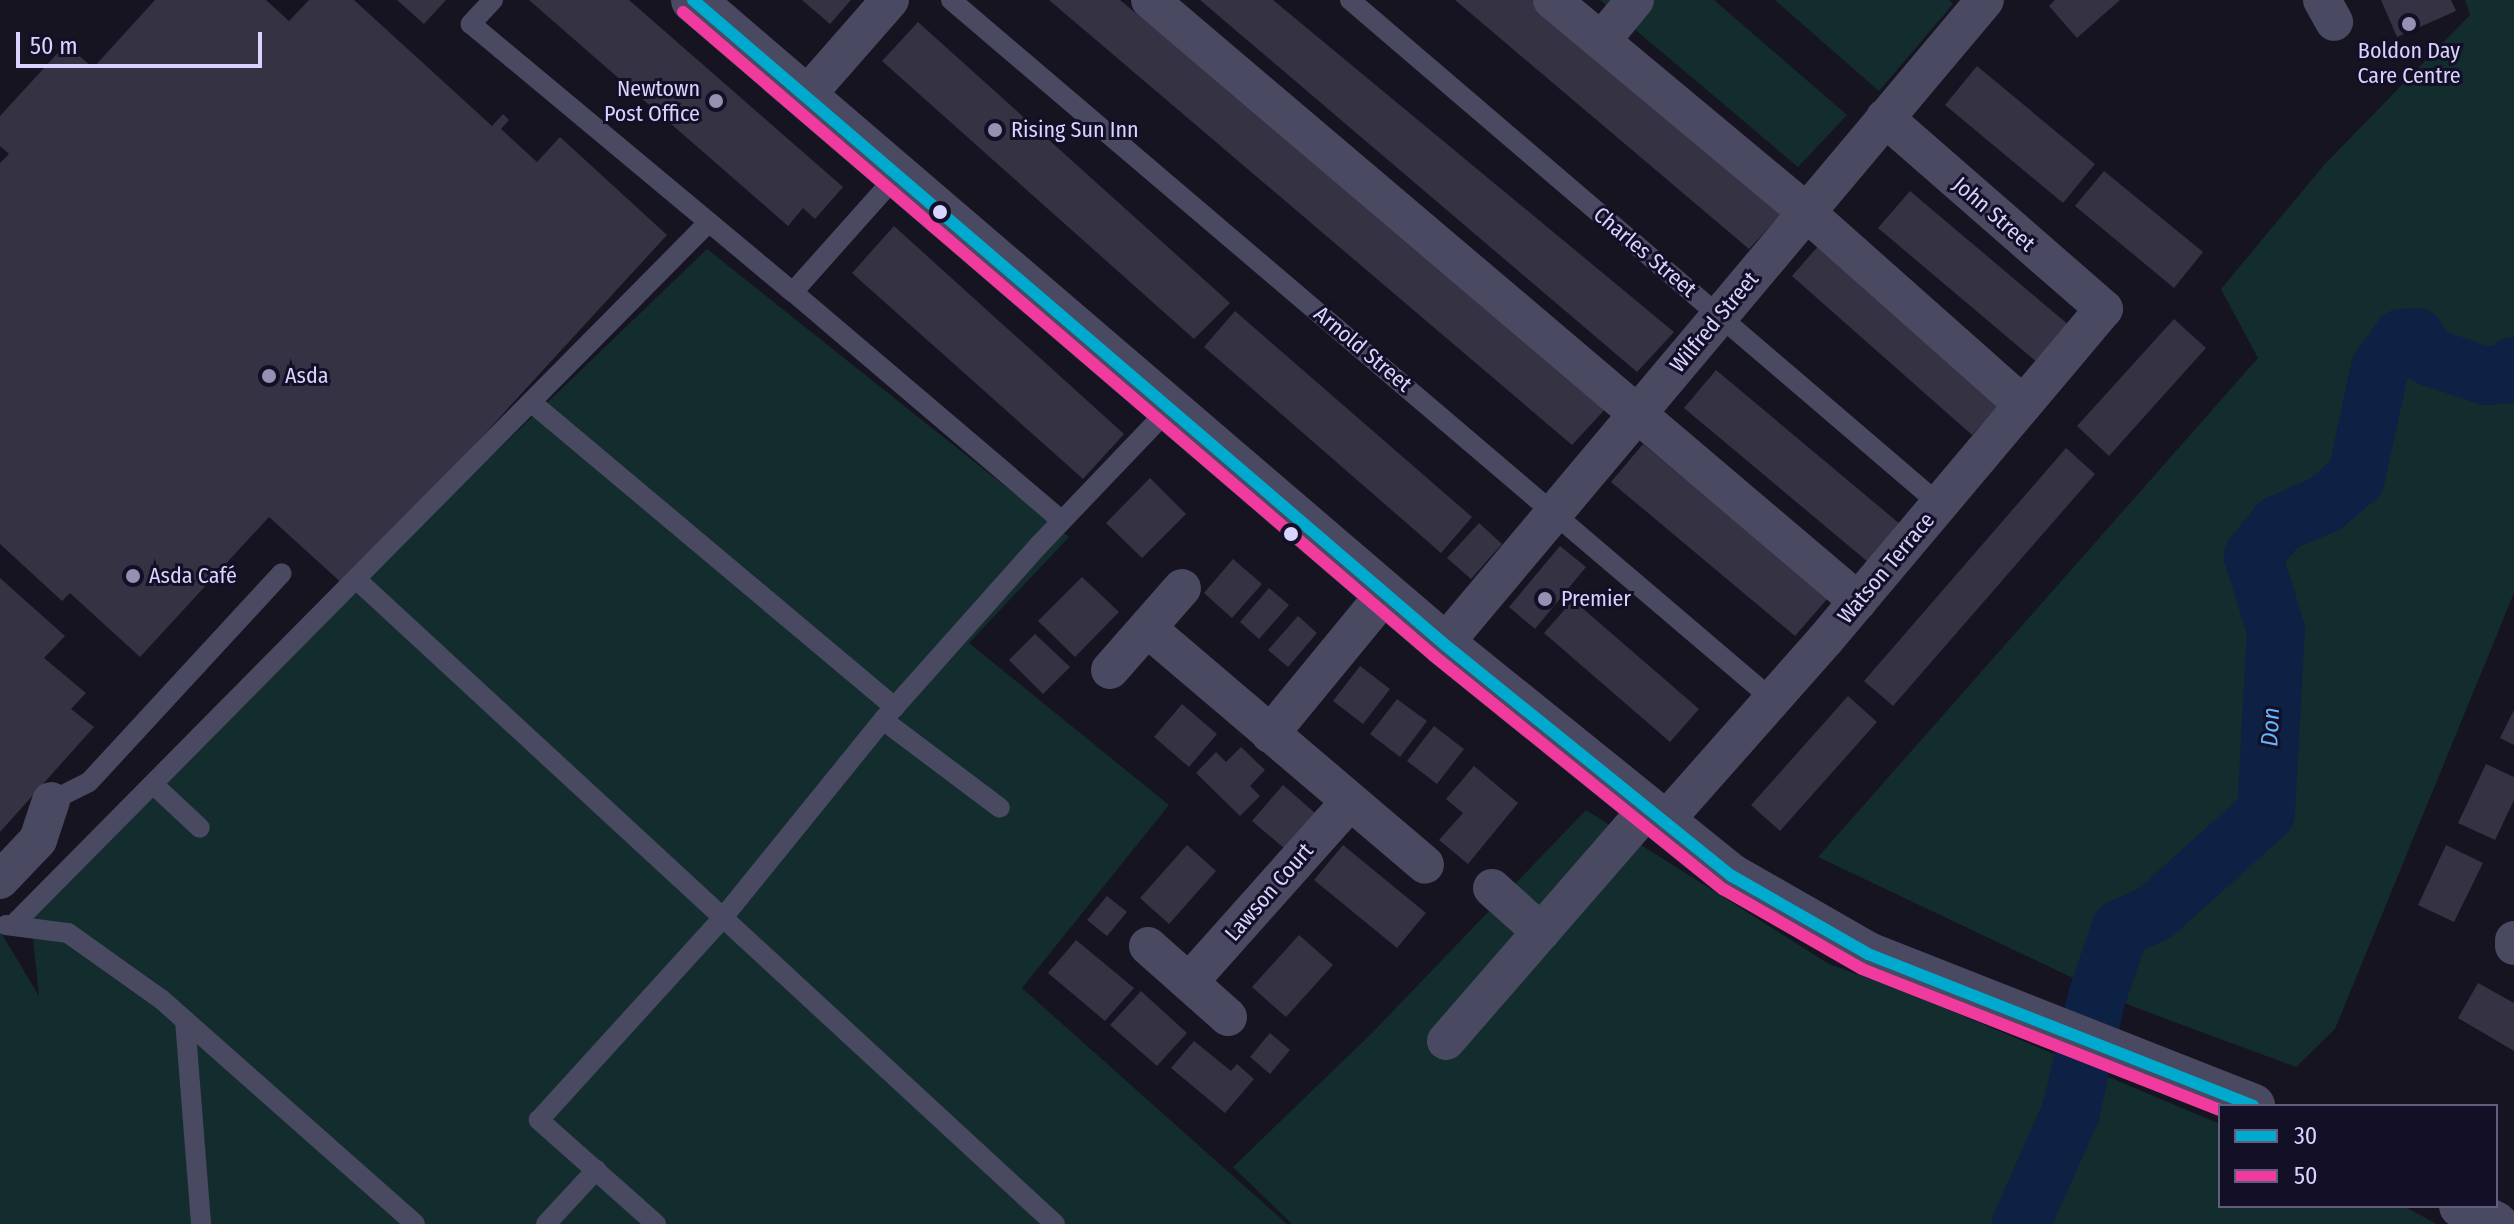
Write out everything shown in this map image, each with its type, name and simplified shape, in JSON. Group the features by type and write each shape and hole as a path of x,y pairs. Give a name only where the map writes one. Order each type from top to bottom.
{"street":[{"path":"693,0 1444,644 1732,876 1868,954 2246,1103"},
{"path":"805,97 890,0"},
{"path":"1150,0 1638,411 1858,601"},
{"path":"1552,0 1806,212 2023,405"},
{"path":"1601,41 1635,0"},
{"name":"Wilfred Street","path":"1444,644 1985,0"},
{"name":"John Street","path":"1885,118 2104,309"},
{"name":"Watson Terrace","path":"1446,1041 1541,932 1773,700 2104,309"},
{"path":"1110,670 1182,588"},
{"path":"1270,734 1385,594"},
{"path":"1147,628 1425,865"},
{"path":"0,880 38,840 46,794"},
{"name":"Lawson Court","path":"1189,982 1350,801"},
{"path":"1492,888 1541,932"},
{"path":"1148,946 1228,1017"},
{"path":"2465,1208 2496,1224"}],"lane":[{"path":"493,0 471,24 1062,521"},
{"name":"Arnold Street","path":"951,0 1773,700"},
{"name":"Charles Street","path":"1350,0 1939,504"},
{"path":"793,292 898,174"},
{"path":"7,925 153,784 709,222"},
{"path":"531,402 1000,808"},
{"path":"656,1224 539,1120 721,920 889,713 1062,521 1170,408"},
{"path":"46,794 89,782 282,573"},
{"path":"356,579 721,920 1055,1224"},
{"path":"153,784 200,828"},
{"path":"7,925 68,933 185,1020 415,1224"},
{"path":"185,1020 201,1224"},
{"path":"546,1224 596,1170"}],"green space":[{"path":"1600,0 1714,0 1847,115 1798,167"},
{"path":"1775,0 1949,0 1953,4 1879,91"},
{"path":"2465,0 2514,0 2514,593 2335,1029 2296,1067 2134,1007 1818,857 2258,358 2221,289 2324,165 2470,15"},
{"path":"707,249 1069,537 969,643 1169,805 1022,988 1287,1224 0,1224 0,931 39,996 29,901"},
{"path":"1586,810 1829,964 1909,993 2218,1123 2218,1208 2407,1208 2437,1224 1292,1224 1233,1167 1372,1033"}],"building":[{"name":"Asda","path":"155,0 266,0 289,21 309,0 354,0 492,126 503,114 509,120 501,129 537,162 560,137 667,235 345,586 269,517 140,657 70,593 62,601 0,544 0,163 9,154 0,146 0,116 66,44 93,68"},
{"path":"397,0 446,0 424,24"},
{"path":"529,0 629,0 843,187 815,219 803,208 788,226"},
{"path":"802,0 851,0 830,24"},
{"path":"1049,0 1120,0 1609,405 1572,445"},
{"path":"1200,0 1273,0 1674,332 1637,372"},
{"path":"1455,0 1532,0 1785,210 1749,249"},
{"path":"2055,0 2120,0 2077,38 2049,6"},
{"name":"Boldon Day Care Centre","path":"2381,0 2451,0 2456,11 2397,37"},
{"path":"918,22 1230,303 1194,339 882,61"},
{"path":"1977,66 2095,164 2063,203 1945,105"},
{"path":"2104,171 2203,252 2174,288 2075,206"},
{"path":"1910,191 2070,326 2038,363 1878,228"},
{"path":"894,226 1124,434 1083,479 852,273"},
{"path":"1820,244 2000,404 1972,435 1792,276"},
{"path":"1235,311 1472,517 1441,553 1204,347"},
{"path":"2174,319 2206,348 2109,456 2077,426"},
{"path":"1716,370 1900,524 1868,562 1684,408"},
{"path":"1643,444 1828,598 1795,636 1611,482"},
{"path":"2066,448 2095,474 1893,706 1864,681"},
{"path":"1150,478 1186,514 1142,558 1106,523"},
{"path":"1479,523 1502,544 1471,579 1447,558"},
{"path":"1560,546 1586,567 1535,629 1509,607"},
{"path":"1233,559 1262,584 1232,618 1204,593"},
{"path":"1082,577 1119,612 1075,657 1038,621"},
{"path":"0,578 65,636 44,658 86,693 71,709 94,727 0,832"},
{"path":"1269,588 1289,605 1259,639 1240,622"},
{"path":"1573,600 1699,709 1670,742 1544,633"},
{"path":"1298,616 1317,633 1288,667 1268,650"},
{"path":"1035,634 1070,667 1043,694 1009,660"},
{"path":"1360,666 1390,689 1363,724 1333,701"},
{"path":"1848,696 1877,722 1780,831 1751,805"},
{"path":"1397,699 1427,721 1400,757 1370,734"},
{"path":"1182,704 1217,734 1189,767 1154,737"},
{"path":"2514,710 2514,745 2500,738"},
{"path":"1434,726 1464,749 1437,784 1407,761"},
{"path":"1241,747 1265,770 1250,786 1260,796 1240,816 1196,773 1216,752 1226,762"},
{"path":"2486,764 2514,777 2514,800 2495,840 2458,823"},
{"path":"1474,766 1518,803 1468,864 1439,840 1463,813 1446,799"},
{"path":"1283,785 1315,813 1284,848 1252,821"},
{"path":"1187,845 1216,871 1169,924 1140,898"},
{"path":"1343,845 1426,913 1397,948 1314,880"},
{"path":"2446,845 2483,863 2454,922 2418,905"},
{"path":"1107,896 1127,912 1107,936 1087,920"},
{"path":"1299,935 1333,965 1286,1017 1252,987"},
{"path":"1076,940 1134,988 1105,1021 1048,973"},
{"path":"2478,983 2514,1003 2514,1051 2458,1018"},
{"path":"1141,991 1187,1033 1157,1066 1110,1025"},
{"path":"1270,1033 1290,1050 1270,1074 1250,1057"},
{"path":"1194,1041 1231,1071 1237,1064 1254,1079 1225,1113 1171,1068"}],"waterway":[{"name":"Don","path":"2021,1224 2071,1111 2097,997 2120,929 2155,913 2266,813 2276,630 2253,556 2279,524 2325,504 2356,478 2380,368 2402,338 2416,337 2430,357 2487,376 2509,374 2514,366"}],"transit line":[{"name":"30","path":"693,0 1444,644 1732,876 1868,954 2248,1104"},
{"name":"50","path":"683,12 1434,656 1723,889 1862,969 2218,1109"}],"place":[{"name":"Boldon Day Care Centre","path":"2409,24"},
{"name":"Newtown Post Office","path":"716,101"},
{"name":"Rising Sun Inn","path":"995,130"},
{"name":"Asda","path":"269,376"},
{"name":"Asda Café","path":"133,576"},
{"name":"Premier","path":"1545,599"}]}
